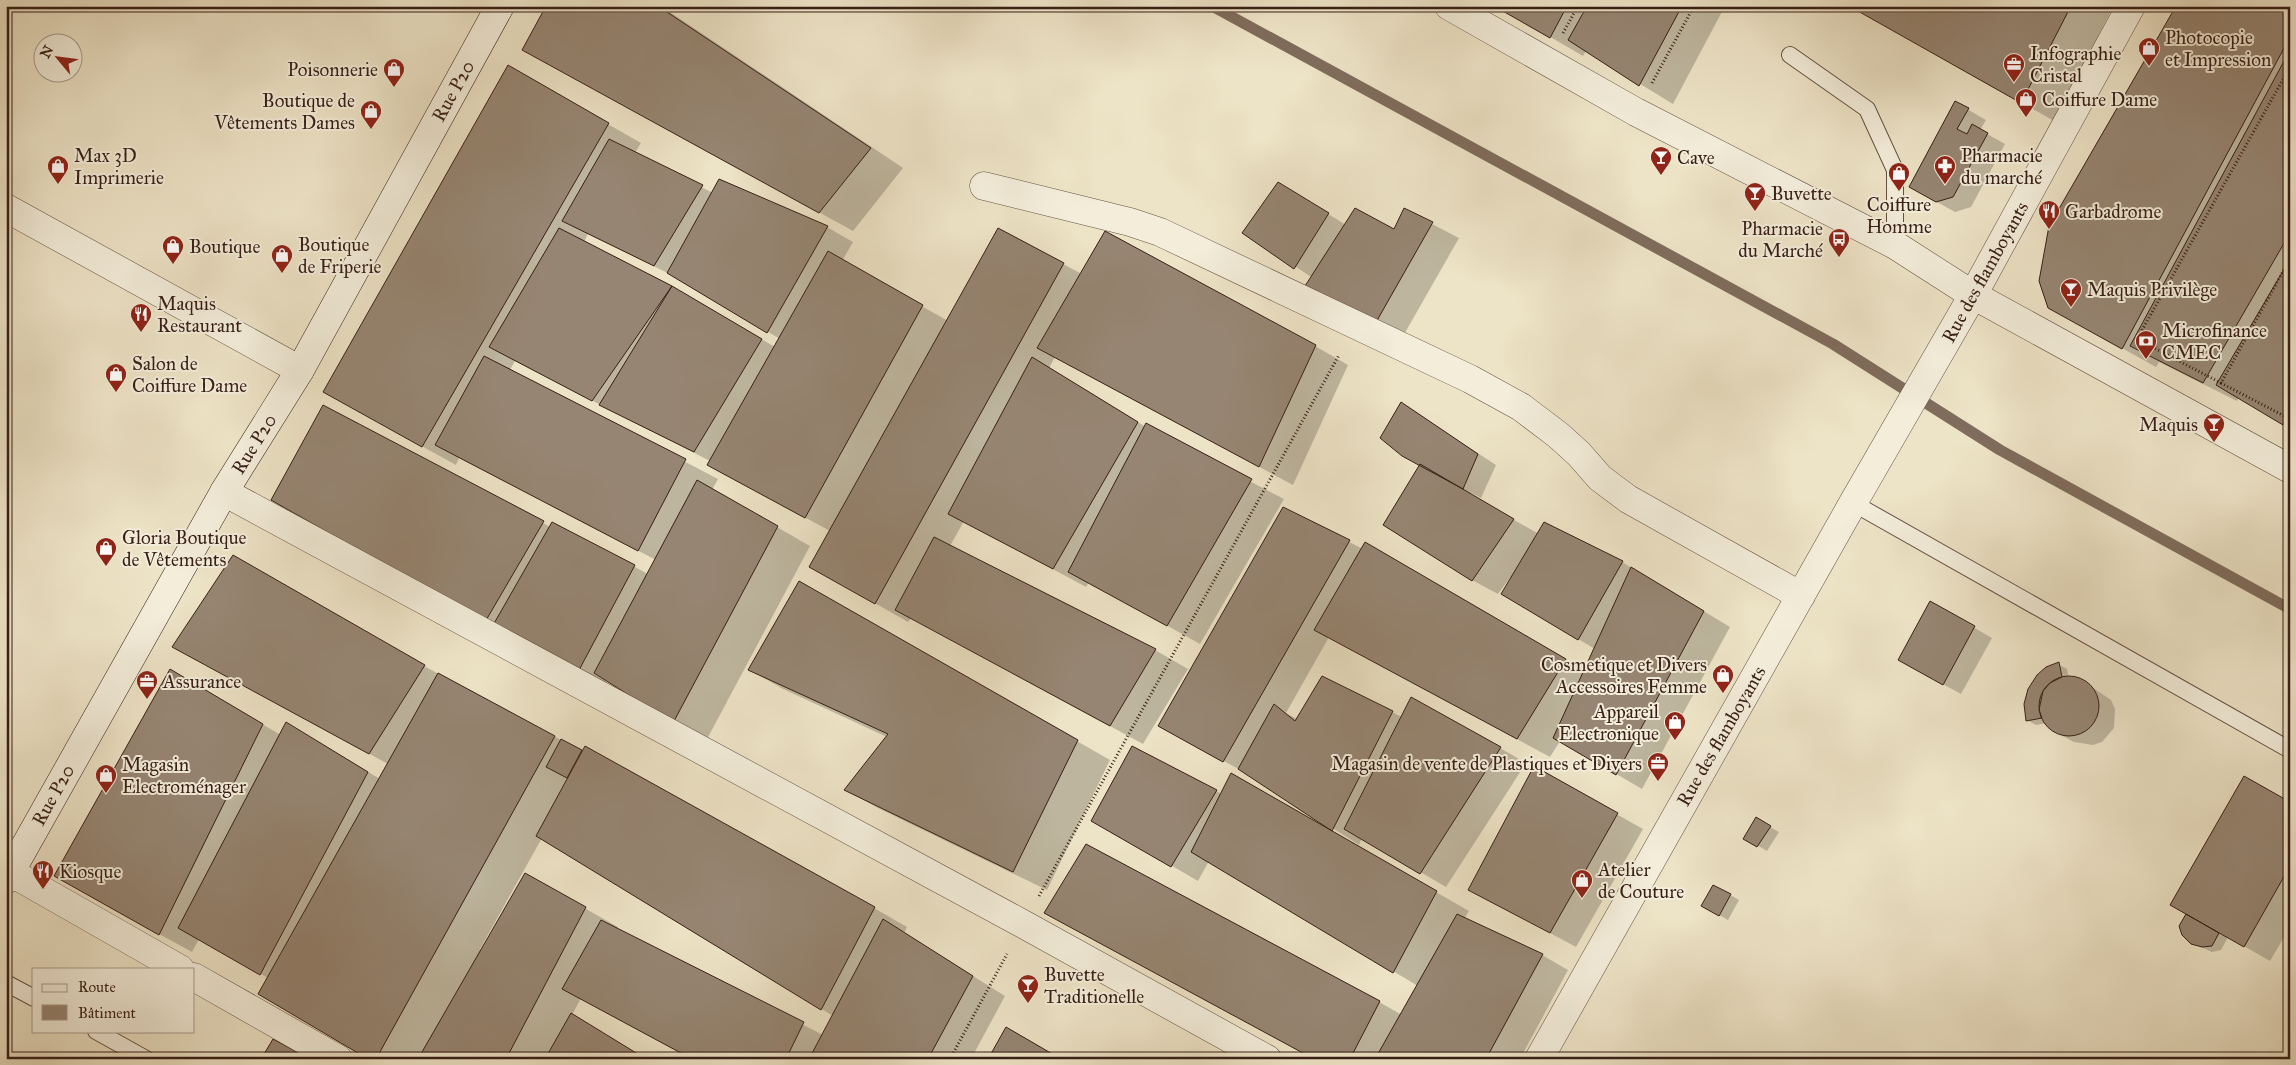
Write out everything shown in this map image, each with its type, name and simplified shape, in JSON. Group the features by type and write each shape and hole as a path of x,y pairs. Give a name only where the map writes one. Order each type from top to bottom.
{"street":[{"name":"Rue P20","path":"8,876 224,492 300,370 500,6"},
{"path":"1449,6 1636,112 1895,246 1974,295 2290,469"},
{"name":"Rue des flamboyants","path":"1538,1059 1853,503 1974,295 2131,6"},
{"path":"984,186 1130,222 1160,232 1470,379 1521,407 1558,435 1580,454 1600,478 1628,499 1801,596"},
{"path":"6,208 300,370"},
{"path":"224,492 1024,924 1267,1059"},
{"path":"8,876 178,968"},
{"path":"195,978 338,1059"}],"lane":[{"path":"1790,55 1867,108 1895,170 1895,246"},
{"path":"1853,503 2290,750"},
{"path":"6,982 32,997"},
{"path":"98,1032 146,1059"}],"path":[{"path":"1636,112 1694,6"},
{"path":"2290,67 2137,339 2290,419"},
{"path":"2221,383 2290,260"},
{"path":"950,1059 1356,324"}],"building":[{"path":"546,6 658,6 871,148 819,213 522,50"},
{"path":"1494,6 1567,6 1550,38"},
{"path":"1587,6 1682,6 1639,86 1568,40"},
{"path":"1849,6 2071,6 2021,103"},
{"path":"2176,6 2290,6 2290,37 2122,349 2048,308 2039,281 2049,226"},
{"path":"2290,50 2290,233 2203,383 2130,346"},
{"path":"508,65 609,123 422,447 323,392"},
{"path":"1955,101 1969,108 1957,129 1967,134 1972,124 1988,133 1953,197 1936,202 1909,187"},
{"path":"609,139 703,185 654,266 562,221"},
{"path":"719,179 828,226 767,333 667,273"},
{"path":"1278,182 1329,213 1294,269 1242,233"},
{"path":"1355,208 1394,229 1404,208 1433,222 1375,324 1305,286"},
{"path":"559,228 672,286 592,401 489,347"},
{"path":"998,228 1064,263 875,604 809,567"},
{"path":"1105,231 1316,345 1259,467 1037,348"},
{"path":"828,251 923,305 805,518 707,465"},
{"path":"2290,259 2290,412 2283,425 2216,385"},
{"path":"672,286 762,339 694,452 599,405"},
{"path":"484,356 686,459 638,551 435,445"},
{"path":"1032,357 1138,422 1053,569 948,514"},
{"path":"1401,402 1478,454 1463,489 1402,456 1380,438"},
{"path":"323,405 544,521 485,622 271,500"},
{"path":"1146,423 1252,479 1167,626 1068,572"},
{"path":"1420,464 1514,519 1472,581 1383,525"},
{"path":"697,480 778,526 673,723 594,673"},
{"path":"1283,507 1350,540 1223,762 1158,726"},
{"path":"552,522 635,565 578,672 492,627"},
{"path":"1544,522 1623,561 1578,640 1501,594"},
{"path":"934,537 1156,649 1110,726 895,610"},
{"path":"1365,542 1566,659 1517,739 1314,630"},
{"path":"233,555 425,665 369,754 172,647"},
{"path":"1631,567 1704,611 1616,775 1553,738"},
{"path":"799,581 1078,740 1013,872 844,790 888,734 748,670"},
{"path":"1930,601 1975,626 1943,685 1898,660"},
{"path":"2059,662 2062,677 2050,683 2043,691 2039,710 2042,718 2026,721 2024,704 2028,689 2037,675 2046,667"},
{"path":"170,669 263,724 159,935 54,876"},
{"path":"438,673 555,736 376,1059 368,1059 258,994"},
{"path":"1322,676 1393,711 1332,831 1238,769 1274,704 1295,721"},
{"path":"2069,676 2086,681 2094,689 2099,706 2094,723 2086,731 2069,736 2052,731 2044,723 2039,706 2044,689 2052,681"},
{"path":"1411,697 1501,747 1420,874 1344,829"},
{"path":"286,722 368,772 260,975 178,928"},
{"path":"561,739 582,750 567,778 546,767"},
{"path":"585,746 875,907 821,1010 536,836"},
{"path":"1132,746 1217,790 1171,867 1091,821"},
{"path":"1534,766 1618,813 1550,933 1468,890"},
{"path":"1231,773 1437,891 1393,973 1191,852"},
{"path":"2244,776 2290,802 2290,866 2244,947 2170,905"},
{"path":"1756,817 1771,826 1757,847 1743,839"},
{"path":"1086,844 1380,1001 1350,1059 1314,1059 1044,913"},
{"path":"525,873 586,907 506,1059 418,1059"},
{"path":"1713,885 1731,894 1719,916 1701,906"},
{"path":"1457,914 1543,954 1486,1059 1375,1059"},
{"path":"2186,914 2219,933 2212,946 2202,947 2191,944 2182,935 2179,926"},
{"path":"883,919 973,976 928,1059 809,1059"},
{"path":"601,920 804,1022 786,1059 692,1059 562,989"},
{"path":"571,1013 646,1059 545,1059"},
{"path":"1006,1027 1061,1059 988,1059"},
{"path":"273,1039 310,1059 261,1059"}],"waterway":[{"path":"1212,6 1833,344 2000,450 2290,609"}],"place":[{"name":"Photocopie et Impression","path":"2149,67"},
{"name":"Infographie Cristal","path":"2014,83"},
{"name":"Poisonnerie","path":"394,88"},
{"name":"Coiffure Dame","path":"2026,118"},
{"name":"Boutique de Vêtements Dames","path":"371,130"},
{"name":"Cave","path":"1661,176"},
{"name":"Max 3D Imprimerie","path":"58,185"},
{"name":"Pharmacie du marché","path":"1945,185"},
{"name":"Coiffure Homme","path":"1899,192"},
{"name":"Buvette","path":"1755,212"},
{"name":"Garbadrome","path":"2049,230"},
{"name":"Pharmacie du Marché","path":"1839,258"},
{"name":"Boutique","path":"173,265"},
{"name":"Boutique de Friperie","path":"282,274"},
{"name":"Maquis Privilège","path":"2071,308"},
{"name":"Maquis Restaurant","path":"141,333"},
{"name":"Microfinance CMEC","path":"2146,360"},
{"name":"Salon de Coiffure Dame","path":"116,393"},
{"name":"Maquis","path":"2214,443"},
{"name":"Gloria Boutique de Vêtements","path":"106,567"},
{"name":"Cosmetique et Divers Accessoires Femme","path":"1723,694"},
{"name":"Assurance","path":"147,700"},
{"name":"Appareil Electronique","path":"1675,741"},
{"name":"Magasin de vente de Plastiques et Divers","path":"1658,782"},
{"name":"Magasin Electroménager","path":"106,794"},
{"name":"Kiosque","path":"43,890"},
{"name":"Atelier de Couture","path":"1582,899"},
{"name":"Buvette Traditionelle","path":"1028,1004"}]}
